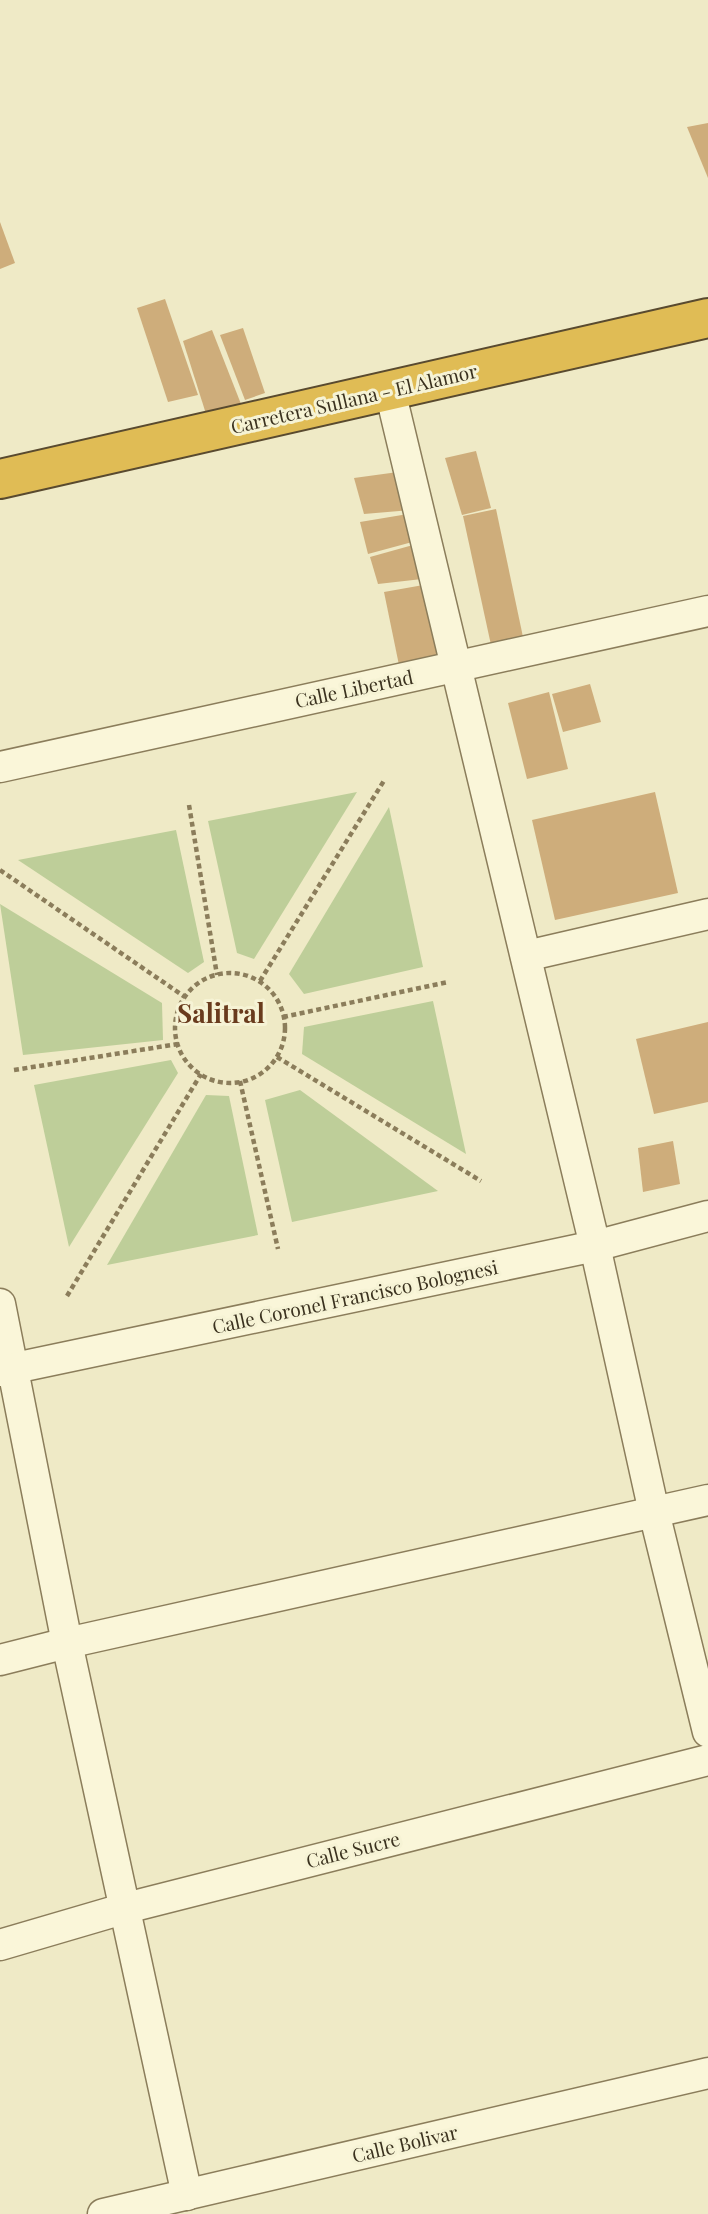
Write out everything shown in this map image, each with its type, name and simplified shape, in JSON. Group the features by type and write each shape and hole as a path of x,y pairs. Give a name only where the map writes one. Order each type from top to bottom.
{"highway":[{"name":"Carretera Sullana - El Alamor","path":"0,479 708,318"}],"street":[{"path":"390,391 595,1246 654,1512 708,1732"},
{"name":"Calle Libertad","path":"0,767 708,611"},
{"path":"526,956 708,914"},
{"name":"Calle Coronel Francisco Bolognesi","path":"7,1369 595,1246 708,1216"},
{"path":"0,1304 7,1369 187,2194"},
{"path":"0,1660 708,1500"},
{"name":"Calle Sucre","path":"0,1945 125,1908 708,1760"},
{"name":"Calle Bolivar","path":"103,2214 708,2073"}],"path":[{"path":"260,981 385,779"},
{"path":"189,805 218,975"},
{"path":"0,870 186,997"},
{"path":"242,974 260,981 273,993 282,1008 286,1024 284,1041 277,1057 265,1070 250,1079 216,1081 201,1074 186,1061 178,1044 175,1025 180,1006 190,990 205,979 218,975 242,974"},
{"path":"283,1017 448,982"},
{"path":"14,1070 178,1044"},
{"path":"277,1057 481,1181"},
{"path":"67,1296 201,1074"},
{"path":"240,1081 278,1249"}],"green space":[{"path":"357,792 254,959 237,953 208,821"},
{"path":"389,807 423,967 304,994 289,974"},
{"path":"176,830 204,962 188,973 18,860"},
{"path":"0,904 162,1003 163,1040 23,1055"},
{"path":"433,1001 466,1154 302,1054 304,1027"},
{"path":"171,1060 178,1073 69,1247 34,1085"},
{"path":"300,1090 438,1191 292,1222 265,1100"},
{"path":"206,1095 229,1096 258,1235 107,1265"}],"building":[{"path":"708,123 708,178 687,127"},
{"path":"0,222 15,263 0,269"},
{"path":"165,299 198,395 168,402 137,308"},
{"path":"243,328 265,393 245,400 220,335"},
{"path":"212,330 241,404 206,414 183,341"},
{"path":"476,451 491,508 462,515 445,458"},
{"path":"398,472 411,510 364,514 354,478"},
{"path":"496,509 523,637 491,645 463,516"},
{"path":"408,514 416,541 368,554 360,522"},
{"path":"413,545 422,579 378,584 370,557"},
{"path":"429,584 446,661 400,670 384,592"},
{"path":"590,684 601,722 563,732 552,694"},
{"path":"549,692 568,769 527,779 508,703"},
{"path":"655,792 678,893 555,920 532,820"},
{"path":"708,1022 708,1102 654,1114 636,1039"},
{"path":"673,1141 680,1184 643,1192 638,1148"}],"district":[{"name":"Salitral","path":"221,1014"}]}
